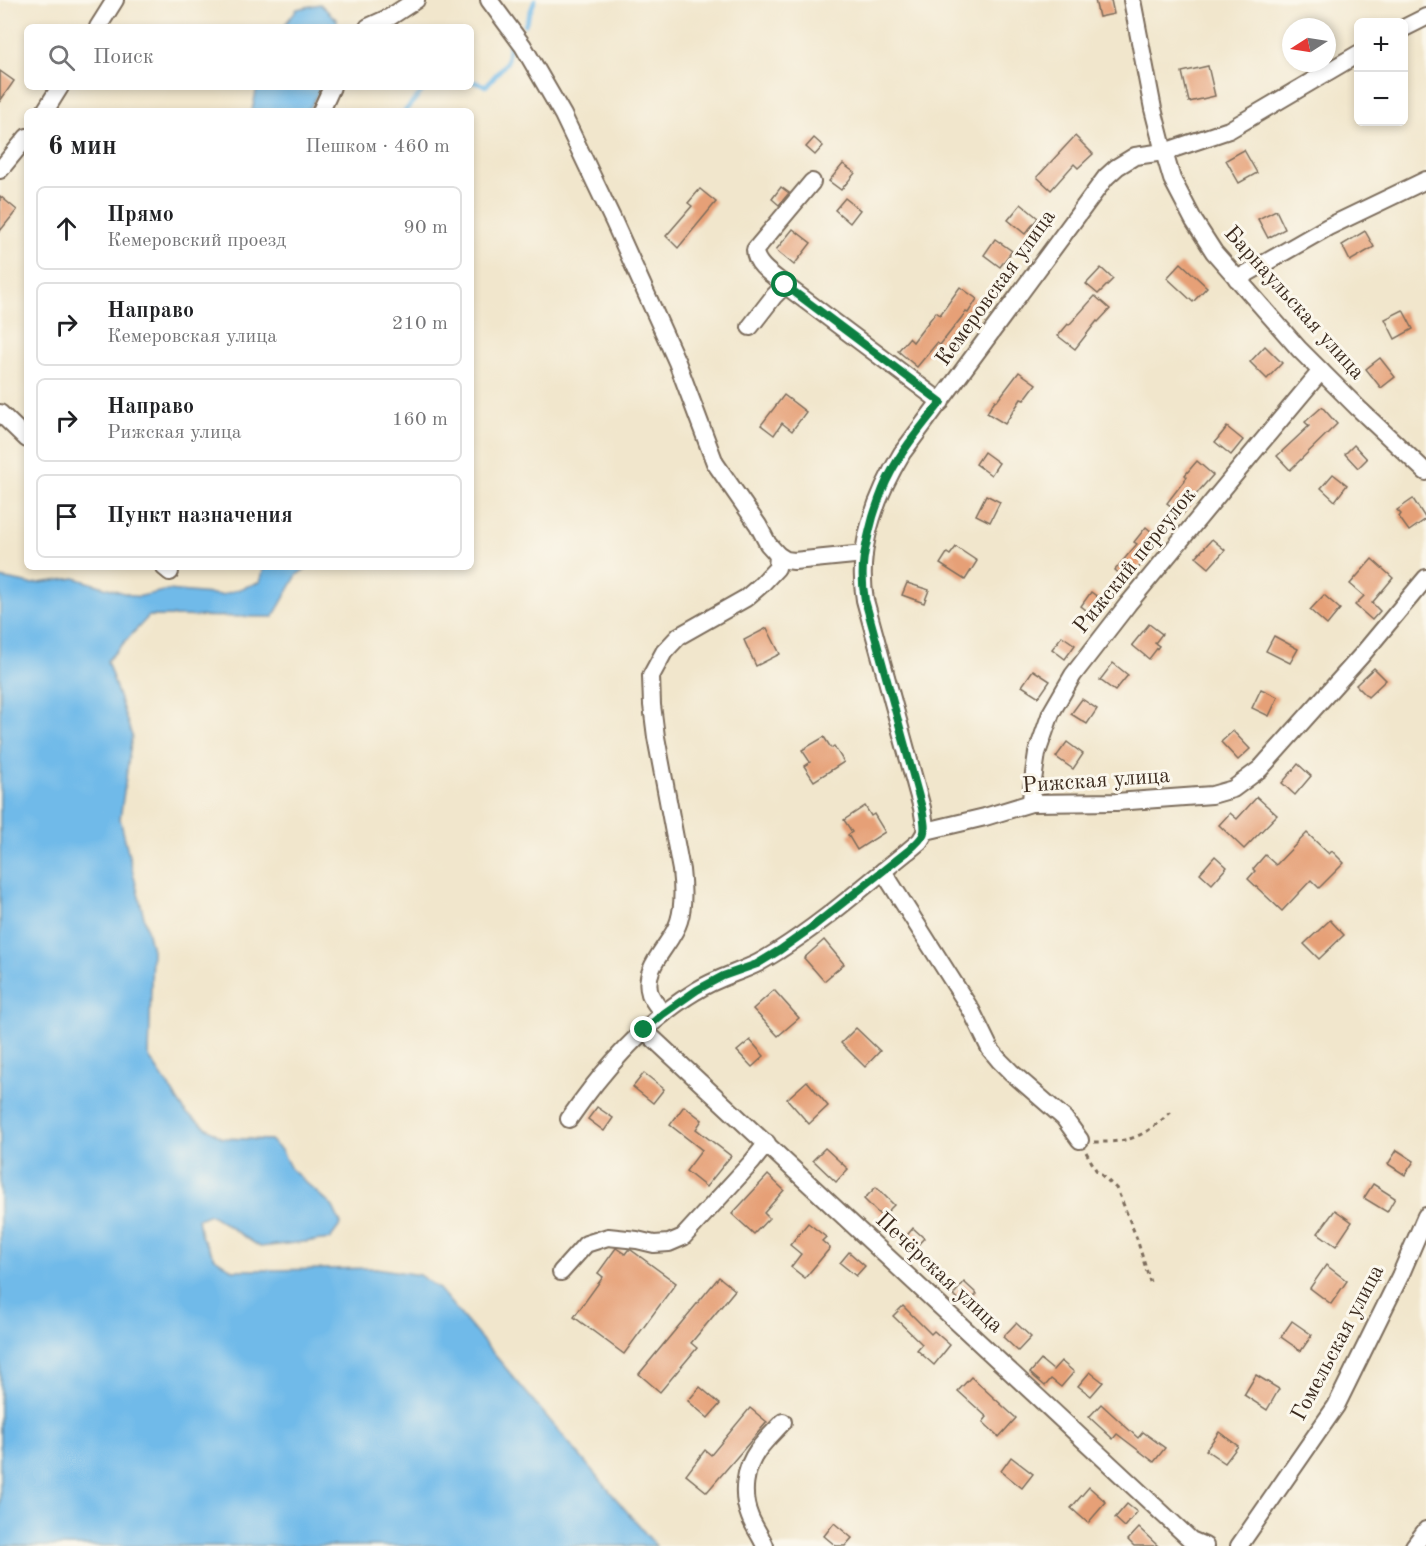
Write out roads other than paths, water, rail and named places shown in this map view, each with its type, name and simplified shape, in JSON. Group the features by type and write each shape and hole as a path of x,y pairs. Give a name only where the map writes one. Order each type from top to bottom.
{"street":[{"path":"100,24 115,0"},
{"path":"375,24 416,0"},
{"path":"489,0 523,46 563,115 677,362 715,463 758,525 768,544 778,555 786,560 794,561 864,554"},
{"name":"Барнаульская улица","path":"1132,0 1153,109 1164,152 1172,179 1194,221 1214,252 1299,349 1426,472"},
{"path":"1408,26 1426,16"},
{"name":"Кемеровская улица","path":"926,831 922,808 862,586 866,542 879,498 890,474 902,453 1106,177 1117,167 1135,156 1164,152 1228,130 1354,57"},
{"path":"47,108 58,90"},
{"path":"322,108 331,90"},
{"path":"0,170 24,141"},
{"path":"1237,279 1328,227 1426,180"},
{"path":"812,182 755,250 755,257 785,285 941,402"},
{"path":"750,327 785,285"},
{"name":"Рижский переулок","path":"1031,803 1037,753 1051,713 1073,675 1128,604 1321,371"},
{"path":"0,413 24,436"},
{"path":"663,1014 650,993 649,979 653,965 679,923 683,892 681,870 656,737 651,676 664,652 679,636 746,598 761,585 777,568 778,555"},
{"name":"Рижская улица","path":"926,831 985,818 1031,803 1126,801 1212,795 1233,789 1260,769 1361,656 1426,578"},
{"path":"569,1119 601,1078 644,1030 663,1014 697,990 723,976 757,964 780,950 920,841 926,831"},
{"path":"883,871 971,1010 990,1049 1011,1072 1064,1118 1080,1140"},
{"name":"Печёрская улица","path":"644,1030 1191,1540 1205,1546"},
{"path":"561,1272 586,1245 608,1238 654,1244 669,1243 683,1237 767,1143"},
{"name":"Гомельская улица","path":"1248,1542 1336,1406 1400,1276 1426,1216"},
{"path":"765,1546 750,1516 744,1496 745,1480 759,1448 783,1422"},
{"path":"1414,1546 1426,1530"}],"water":[{"path":"320,4 337,20 337,24 285,24 297,9"},
{"path":"256,90 319,90 309,108 253,108"},
{"path":"263,570 304,570 297,575 273,617 149,616 107,661 132,736 120,819 152,950 149,1057 186,1113 222,1138 270,1140 281,1150 291,1169 333,1207 341,1224 330,1239 260,1247 210,1214 198,1219 201,1236 215,1258 233,1270 376,1268 419,1275 439,1289 656,1546 0,1546 0,578 31,584 75,578 137,597 168,590 222,595 260,582"}],"waterway":[{"path":"525,25 535,0"},
{"path":"474,82 486,86 507,62 510,40"},
{"path":"408,108 423,90"}]}
